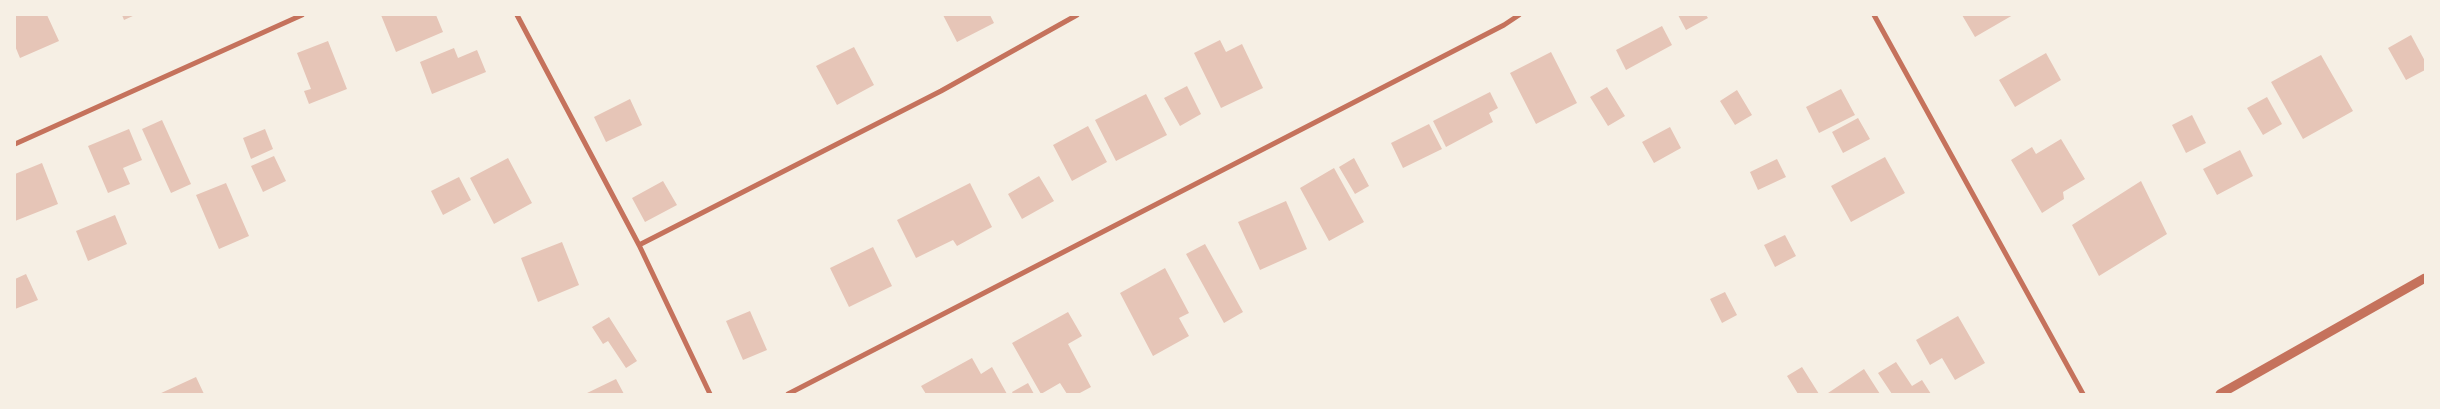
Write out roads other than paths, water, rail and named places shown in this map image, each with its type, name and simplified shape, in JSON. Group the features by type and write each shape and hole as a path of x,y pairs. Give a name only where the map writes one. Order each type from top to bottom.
{"street":[{"path":"15,144 302,15"},
{"path":"517,15 639,245 710,394"},
{"path":"639,245 941,91 1077,15"},
{"path":"788,394 1495,30 1519,15"},
{"path":"1874,15 2083,394"},
{"path":"2220,394 2425,278"}]}
